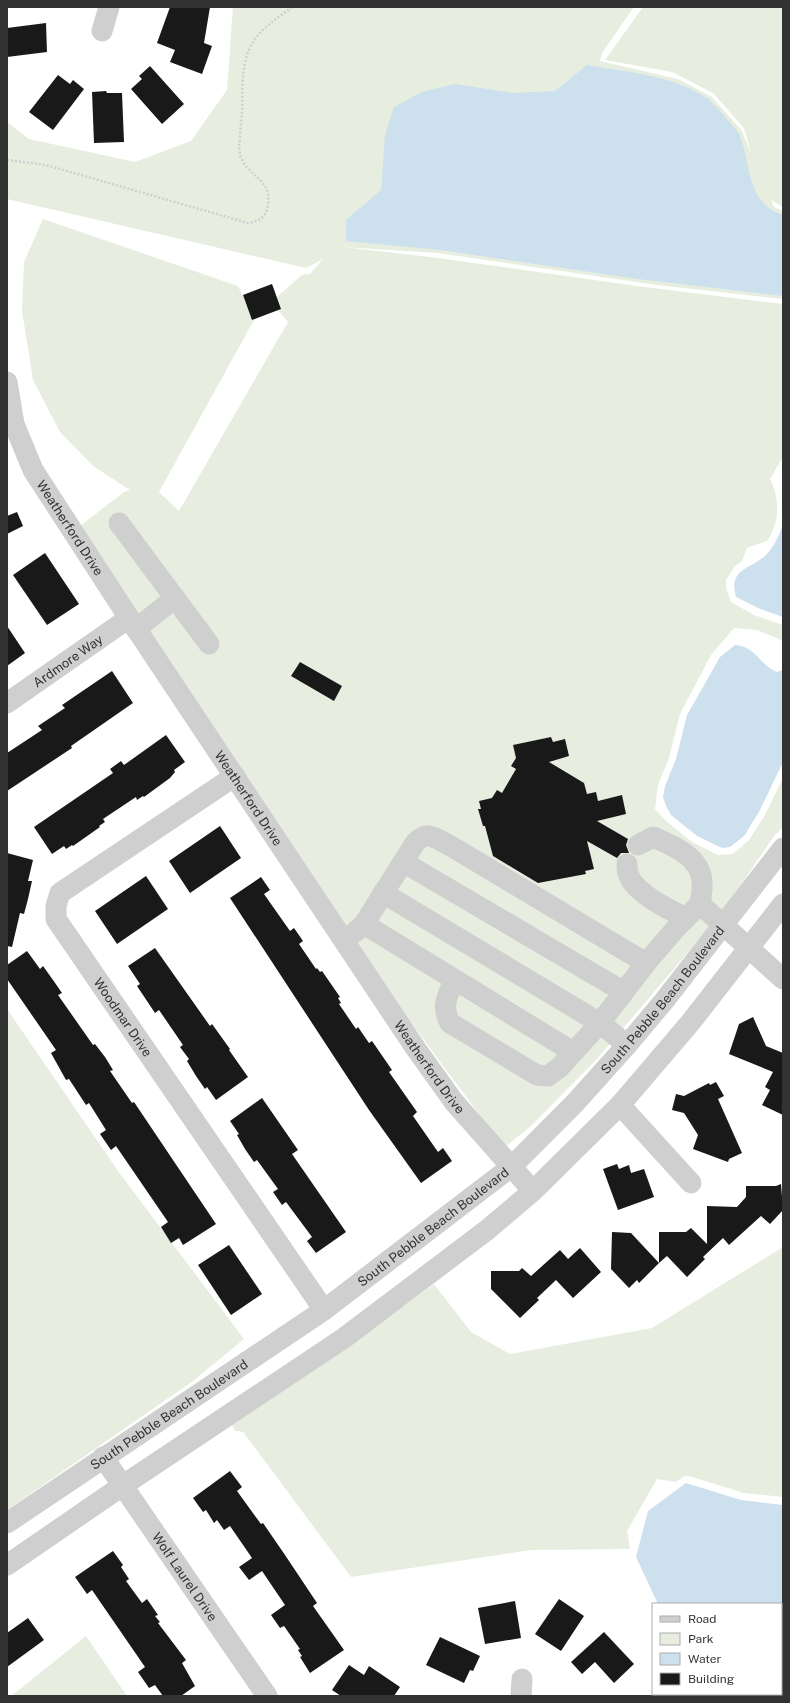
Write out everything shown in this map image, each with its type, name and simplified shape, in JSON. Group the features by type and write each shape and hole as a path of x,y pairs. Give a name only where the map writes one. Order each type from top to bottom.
{"street":[{"path":"102,31 109,7"},
{"name":"Weatherford Drive","path":"7,382 14,424 33,470 132,623 344,942 449,1096 510,1168 533,1191"},
{"path":"119,523 209,644"},
{"name":"Ardmore Way","path":"7,703 132,623 175,598"},
{"name":"Woodmar Drive","path":"235,776 60,893 56,906 56,919 324,1310"},
{"path":"344,942 364,924 403,862 422,836 428,835 449,845 646,963"},
{"path":"454,981 445,1003 445,1015 450,1023 537,1075 548,1076 567,1060 600,1023 646,963 693,911 702,881 698,868 678,848 653,837 638,845"},
{"name":"South Pebble Beach Boulevard","path":"7,1523 103,1457 324,1310 510,1168 575,1103 627,1046 664,1001 723,923 783,848"},
{"path":"403,862 624,992"},
{"path":"627,864 629,876 641,890 660,905 693,911 723,923 783,979"},
{"path":"384,893 600,1023 627,1046"},
{"path":"7,1566 122,1486 344,1338 487,1230 533,1191 620,1105 690,1023 783,904"},
{"path":"364,924 454,981 567,1060"},
{"path":"620,1105 691,1183"},
{"name":"Wolf Laurel Drive","path":"103,1457 267,1696"}],"path":[{"path":"7,160 46,165 248,223 260,221 267,211 269,198 266,186 250,171 240,154 244,68 252,44 267,26 292,7"}],"green space":[{"path":"233,7 634,7 602,53 600,61 678,79 712,97 742,131 751,153 744,128 713,93 672,72 605,60 643,7 783,7 783,207 771,200 774,207 783,211 783,299 657,285 437,253 343,247 439,258 637,286 783,304 783,457 770,479 776,494 776,518 767,541 747,548 742,561 735,566 726,580 726,587 731,602 754,615 783,625 783,641 757,630 734,628 711,655 680,714 669,758 658,785 655,809 666,821 692,842 718,855 733,854 749,840 765,815 783,778 783,827 774,836 730,901 706,931 597,1059 532,1125 505,1147 391,996 80,526 124,492 130,490 93,466 60,432 33,380 22,311 24,262 43,219 238,286 254,320 159,492 179,511 288,322 271,302 302,275 310,274 323,259 306,268 7,199 7,122 29,139 135,162 191,141 227,90"},
{"path":"7,1009 118,1171 244,1339 193,1381 7,1510"},
{"path":"783,1247 783,1497 744,1493 689,1476 685,1476 676,1482 657,1479 627,1531 630,1549 531,1550 351,1577 244,1433 235,1431 232,1425 371,1330 434,1284 471,1332 510,1354 652,1328"},
{"path":"86,1636 127,1696 11,1696 14,1694"}],"water":[{"path":"587,65 633,72 679,84 707,98 729,121 739,134 756,192 762,201 771,209 783,215 783,296 638,279 440,250 346,241 346,220 381,190 385,135 394,107 422,92 455,84 513,93 555,91"},
{"path":"783,525 783,617 758,608 736,597 734,587 735,580 742,571 760,560 769,552"},
{"path":"735,645 742,646 753,652 771,669 777,672 783,670 783,762 759,812 744,836 730,847 722,848 697,836 671,815 663,797 665,786 676,759 687,715 720,657"},
{"path":"686,1483 741,1500 783,1505 783,1662 782,1603 658,1603 636,1557 648,1511"}],"building":[{"path":"170,7 210,7 204,43 212,46 202,74 170,62 175,50 157,43"},
{"path":"46,23 47,52 7,57 7,28"},
{"path":"150,66 184,104 162,124 131,89 142,79 139,76"},
{"path":"58,75 70,84 73,80 84,89 53,130 29,112"},
{"path":"106,91 107,93 122,93 124,142 94,143 92,92"},
{"path":"272,284 281,309 252,320 243,295"},
{"path":"17,512 23,526 7,534 7,516"},
{"path":"45,553 79,604 47,625 13,575"},
{"path":"7,626 25,653 7,666"},
{"path":"300,662 342,686 334,701 291,676"},
{"path":"112,671 133,703 71,746 72,748 7,791 7,753 42,730 38,726 65,708 62,705"},
{"path":"166,735 185,762 174,770 175,772 170,778 144,797 143,796 137,800 136,797 103,819 105,822 99,826 100,827 73,846 72,845 66,849 64,846 52,854 34,827 113,773 110,769 121,761 124,765"},
{"path":"551,737 553,742 565,739 569,756 549,762 584,783 587,794 596,792 598,801 622,795 626,814 597,821 628,839 626,845 629,853 621,853 617,858 587,841 594,869 585,871 586,874 538,883 493,856 485,826 483,826 478,809 481,809 479,801 492,798 497,790 502,793 516,769 511,766 516,758 513,745"},
{"path":"220,826 241,858 190,893 169,861"},
{"path":"7,853 33,860 28,881 32,881 28,899 24,914 20,913 12,947 7,946"},
{"path":"146,876 168,909 117,944 95,911"},
{"path":"261,877 270,890 264,894 290,931 294,928 303,941 299,944 316,969 317,968 320,972 322,971 340,997 338,998 341,1003 339,1004 356,1029 358,1027 369,1043 372,1041 392,1070 389,1072 417,1112 413,1116 438,1152 443,1148 452,1161 421,1183 369,1110 230,898"},
{"path":"155,948 210,1026 212,1024 248,1077 216,1100 207,1087 205,1089 196,1076 187,1061 189,1059 180,1047 183,1045 159,1010 155,1013 137,986 140,984 128,966"},
{"path":"27,951 40,969 43,966 62,993 58,995 93,1045 95,1044 105,1057 113,1070 110,1071 132,1103 134,1102 216,1224 183,1245 179,1238 171,1243 161,1227 168,1222 116,1146 111,1150 100,1134 106,1130 89,1103 86,1105 69,1079 66,1080 51,1053 56,1050 7,979 7,965"},
{"path":"753,1017 766,1046 783,1053 783,1115 762,1105 770,1090 765,1087 773,1072 729,1054 739,1024"},
{"path":"716,1082 724,1096 718,1099 742,1153 729,1159 728,1162 693,1149 698,1135 684,1113 672,1110 676,1094 684,1096 709,1083 710,1085"},
{"path":"262,1098 298,1150 292,1154 346,1232 316,1253 307,1241 312,1237 286,1202 282,1205 273,1192 278,1189 257,1160 254,1162 230,1121"},
{"path":"617,1164 619,1169 629,1165 631,1173 644,1169 654,1197 618,1210 603,1169"},
{"path":"781,1184 783,1210 770,1224 761,1216 729,1245 723,1238 703,1257 705,1259 687,1277 667,1256 659,1263 659,1232 686,1232 691,1228 707,1244 707,1206 737,1207 746,1197 746,1186 776,1186"},
{"path":"612,1232 631,1233 659,1263 639,1283 637,1280 629,1288 611,1269"},
{"path":"229,1245 262,1294 231,1315 198,1265"},
{"path":"580,1248 601,1272 573,1298 556,1280 537,1298 539,1300 520,1318 491,1289 491,1271 519,1271 522,1268 531,1276 560,1250 568,1259"},
{"path":"230,1471 242,1487 237,1491 261,1524 263,1523 285,1555 317,1603 313,1606 344,1650 310,1673 300,1657 302,1656 298,1650 300,1649 284,1626 280,1628 271,1615 285,1605 262,1571 249,1580 239,1567 252,1558 230,1526 224,1530 217,1520 214,1523 206,1510 203,1512 193,1498"},
{"path":"113,1551 123,1565 121,1567 129,1579 126,1581 142,1603 147,1599 158,1615 155,1616 160,1622 158,1623 186,1660 182,1663 195,1686 181,1696 163,1696 155,1685 149,1688 138,1672 145,1667 92,1590 87,1594 75,1577"},
{"path":"559,1599 584,1616 561,1651 535,1634"},
{"path":"515,1601 521,1638 485,1644 478,1608"},
{"path":"28,1618 44,1640 7,1667 7,1633"},
{"path":"604,1632 634,1664 614,1683 595,1662 582,1674 571,1662"},
{"path":"440,1637 480,1656 473,1671 470,1670 464,1683 426,1665"},
{"path":"349,1665 364,1675 369,1666 400,1687 394,1696 341,1696 332,1690"}]}
